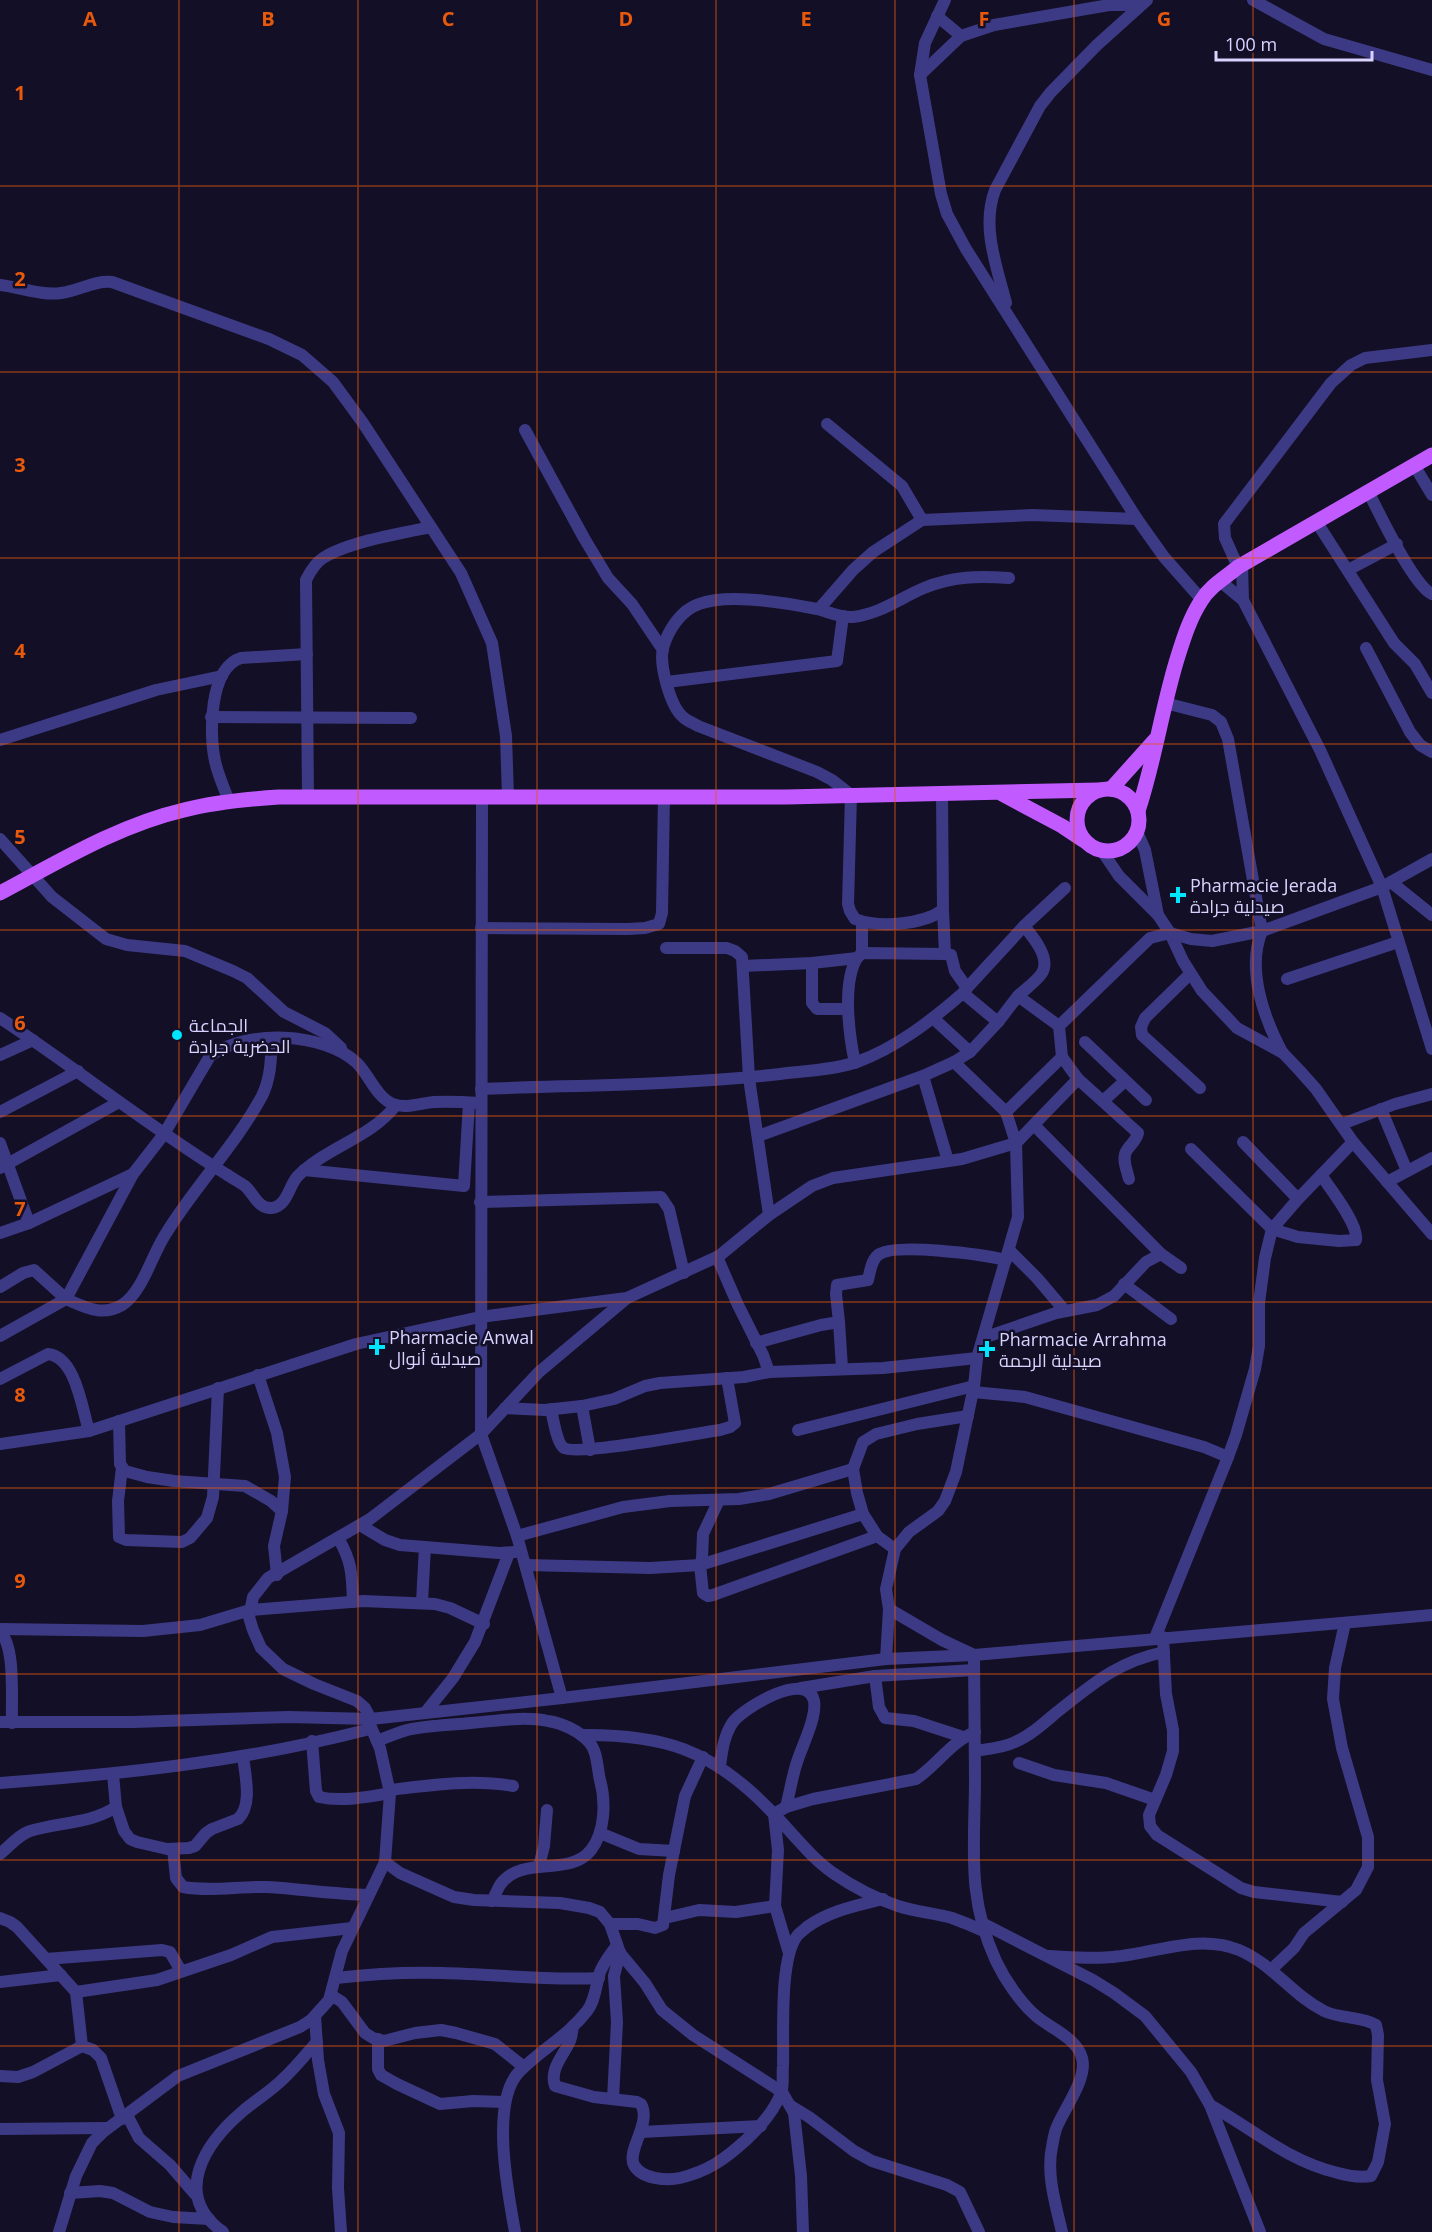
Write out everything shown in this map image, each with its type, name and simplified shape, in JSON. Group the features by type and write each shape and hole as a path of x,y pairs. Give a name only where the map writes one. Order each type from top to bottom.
{"main road":[{"path":"1002,794 1062,826 1095,847 1113,851 1123,848 1137,832 1138,811 1150,772 1165,703 1183,641 1202,600 1220,581 1240,566 1432,455"},
{"path":"1095,847 1078,828 1079,809 1090,794 1105,790 1157,737"},
{"path":"0,893 126,830 182,810 229,801 279,797 482,798 1002,794 1029,791 1105,790 1128,796 1138,811"}],"street":[{"path":"945,0 922,53 920,75 941,194 947,214 966,249 1137,519 1164,556 1202,600"},
{"path":"1253,0 1324,39 1432,70"},
{"path":"920,75 961,36 994,25 1109,5 1143,3"},
{"path":"1008,312 988,221 994,190 1040,106 1051,92 1143,3"},
{"path":"937,16 961,36"},
{"path":"0,285 55,294 97,282 112,282 229,324 302,355 333,382 363,423 461,573 492,643 506,736 508,797"},
{"path":"1432,350 1365,358 1351,364 1332,383 1224,524 1225,538 1240,566 1243,600 1386,884 1398,942 1432,1049"},
{"path":"827,423 902,486 922,520"},
{"path":"525,430 608,578 641,617 663,650 672,702 682,716 698,726 817,772 851,795 848,904 855,919 876,923 921,921 943,910"},
{"path":"1414,465 1432,495"},
{"path":"1368,492 1421,584 1432,594"},
{"path":"819,609 853,570 873,552 922,520 1032,515 1137,519"},
{"path":"1316,521 1394,643 1415,664 1432,693"},
{"path":"308,797 305,587 310,572 322,558 379,539 431,527"},
{"path":"1347,570 1397,544"},
{"path":"663,650 677,621 684,613 699,604 756,600 819,609 851,617 877,612 922,589 955,578 977,576 1009,578"},
{"path":"1220,581 1243,600"},
{"path":"667,682 837,661 843,616"},
{"path":"1366,648 1410,732 1420,745 1432,752"},
{"path":"229,801 214,760 211,717 222,676 233,661 241,658 307,654"},
{"path":"0,740 156,690 222,676"},
{"path":"1165,703 1212,715 1221,722 1228,739 1262,931 1257,944 1256,957 1259,984 1270,1030 1283,1053 1316,1089 1353,1142 1432,1234"},
{"path":"211,717 411,718"},
{"path":"942,794 945,954"},
{"path":"481,928 637,928 659,924 662,907 664,796"},
{"path":"304,1170 464,1186 475,1103 481,1089 482,798"},
{"path":"1137,832 1145,850 1158,915"},
{"path":"0,839 52,897 106,939 127,945 185,951 247,978 284,1012 325,1033 368,1074 381,1095 389,1102 396,1105 434,1102 475,1103"},
{"path":"1095,847 1119,876 1158,915 1170,933 1182,961 1202,991 1237,1028 1283,1053"},
{"path":"1059,1026 1150,938 1170,933 1191,939 1212,941 1262,931 1386,884 1432,859"},
{"path":"1386,884 1432,915"},
{"path":"481,1089 749,1078 855,1063 879,1052 933,1018 965,991 1024,926 1065,888"},
{"path":"855,1063 848,1009 852,965 859,956 862,922"},
{"path":"758,1136 923,1076 970,1052 1018,996 1042,973 1044,966 1040,950 1024,926"},
{"path":"1287,979 1398,942"},
{"path":"666,948 727,948 742,957 749,1078 769,1215"},
{"path":"743,966 812,963 859,956 945,954 951,956 965,991 998,1022"},
{"path":"812,963 813,1004 817,1009 848,1009"},
{"path":"1190,974 1145,1017 1141,1026 1143,1035 1200,1088"},
{"path":"1018,996 1059,1026 1062,1057 1078,1078 1138,1133 1136,1140 1125,1152 1124,1158 1130,1179"},
{"path":"0,1018 164,1134 247,1188 261,1204 270,1208 283,1201 295,1179 315,1160 379,1123 396,1105"},
{"path":"933,1018 970,1052"},
{"path":"0,1336 66,1299 133,1174 164,1134 210,1056 221,1048 236,1043 272,1038 312,1041 344,1052"},
{"path":"0,1287 23,1273 34,1270 66,1299 91,1310 102,1311 119,1306 132,1298 164,1237 255,1108 267,1086 272,1038"},
{"path":"0,1055 33,1040"},
{"path":"1085,1042 1146,1100"},
{"path":"1006,1112 1062,1057"},
{"path":"886,1659 889,1609 886,1589 895,1549 909,1532 938,1511 945,1501 956,1472 974,1389 977,1358 1018,1217 1016,1143 1006,1112 954,1062"},
{"path":"0,1112 78,1071"},
{"path":"923,1076 948,1161"},
{"path":"59,2232 70,2193 93,2143 108,2128 178,2076 300,2027 315,2016 329,2000 342,1950 385,1862 390,1792 387,1772 365,1708 357,1701 283,1669 272,1660 256,1638 249,1617 253,1597 261,1585 268,1578 277,1575 360,1525 481,1434 538,1372 627,1298 717,1257 769,1215 812,1186 833,1178 948,1161 1016,1143 1078,1078"},
{"path":"1103,1101 1125,1081"},
{"path":"1342,1124 1432,1094"},
{"path":"4,1166 119,1102"},
{"path":"475,1103 480,1202 481,1434 526,1565 562,1698"},
{"path":"1381,1110 1407,1171"},
{"path":"1034,1125 1161,1254 1181,1268"},
{"path":"1243,1142 1298,1199"},
{"path":"1342,1902 1254,1892 1234,1885 1157,1835 1150,1827 1149,1815 1173,1752 1173,1730 1166,1694 1164,1652 1159,1637 1236,1435 1255,1369 1259,1346 1259,1303 1265,1258 1272,1229 1353,1142"},
{"path":"0,1143 4,1166 29,1223"},
{"path":"1191,1149 1272,1229 1298,1237 1340,1241 1356,1240 1357,1234 1344,1209 1321,1175"},
{"path":"1387,1182 1432,1158"},
{"path":"0,1233 29,1223 133,1174"},
{"path":"480,1202 661,1197 669,1209 684,1273"},
{"path":"842,1368 837,1284 868,1281 874,1260 880,1253 892,1250 1007,1255 1037,1278 1065,1311"},
{"path":"983,1338 1065,1311 1097,1305 1114,1296 1146,1262 1161,1254"},
{"path":"717,1257 769,1372"},
{"path":"1124,1284 1172,1318"},
{"path":"0,1444 89,1431 356,1344 480,1317 627,1298"},
{"path":"756,1343 839,1322"},
{"path":"0,1379 48,1354 60,1358 73,1376 89,1431"},
{"path":"505,1408 530,1410 582,1406 614,1399 645,1386 660,1383 769,1372 882,1368 977,1358"},
{"path":"258,1375 277,1433 284,1467 285,1492 274,1546 277,1575"},
{"path":"551,1409 562,1446 566,1449 590,1450 730,1427 735,1423 735,1417 727,1378"},
{"path":"118,1421 119,1457 122,1468 118,1501 118,1535 126,1540 178,1543 190,1538 210,1512 216,1450 218,1388"},
{"path":"798,1430 974,1389 1025,1397 1204,1447 1228,1457"},
{"path":"582,1406 590,1450"},
{"path":"895,1549 877,1536 863,1514 854,1469 863,1442 876,1434 917,1424 968,1416"},
{"path":"122,1468 147,1477 213,1485 244,1486 272,1502 282,1511"},
{"path":"517,1536 623,1507 670,1501 740,1499 769,1494 854,1469"},
{"path":"719,1500 703,1534 700,1565 702,1590 708,1596 877,1536"},
{"path":"526,1565 651,1568 700,1565 863,1514"},
{"path":"360,1525 385,1540 400,1545 522,1552"},
{"path":"338,1538 352,1568 353,1602"},
{"path":"422,1602 425,1547"},
{"path":"425,1713 466,1659 484,1624 509,1553"},
{"path":"0,1630 153,1630 200,1625 250,1610 353,1602 422,1602 450,1608 484,1624"},
{"path":"889,1609 942,1640 974,1655"},
{"path":"0,1630 9,1651 6,1723 289,1717 371,1722 425,1713 886,1659 974,1655 1159,1637 1432,1615"},
{"path":"1272,1969 1294,1948 1304,1933 1356,1890 1368,1867 1369,1852 1365,1827 1342,1748 1333,1699 1335,1668 1346,1623"},
{"path":"975,1751 1016,1742 1118,1666 1143,1656 1164,1652"},
{"path":"974,1655 969,1735 975,1751 974,1883 977,1909 996,1960 1024,2003 1034,2015 1073,2043 1082,2058 1082,2069 1074,2092 1056,2128 1049,2161 1062,2232"},
{"path":"720,1766 727,1734 732,1724 753,1704 777,1694 875,1676 974,1670"},
{"path":"875,1676 879,1707 885,1718 914,1721 969,1735"},
{"path":"786,1807 796,1762 814,1714 811,1694 800,1689"},
{"path":"377,1741 406,1731 431,1726 503,1720 546,1720 558,1723 590,1742 604,1792 600,1833 591,1850 585,1857 562,1865 539,1866 519,1871 504,1881 492,1901"},
{"path":"0,1784 113,1774 243,1756 366,1730 371,1722"},
{"path":"581,1735 648,1738 703,1757 735,1777 774,1814 810,1856 843,1879 897,1906 992,1930 1049,1956 1114,1993 1145,2016 1191,2072 1210,2105 1260,2232"},
{"path":"774,1814 786,1807 813,1799 916,1779 969,1735"},
{"path":"312,1742 316,1791 319,1797 356,1798 450,1783 513,1786"},
{"path":"113,1774 117,1808 124,1831 130,1839 149,1846 173,1849 195,1846 206,1833 242,1815 247,1789 243,1756"},
{"path":"610,1924 638,1924 656,1928 663,1925 685,1796 703,1757"},
{"path":"1019,1763 1054,1775 1106,1783 1155,1800"},
{"path":"0,1854 28,1832 81,1821 117,1808"},
{"path":"539,1866 544,1846 547,1810"},
{"path":"774,1814 778,1850 775,1906 789,1953"},
{"path":"600,1833 639,1850 674,1851"},
{"path":"173,1849 176,1878 183,1887 212,1889 264,1887 368,1895"},
{"path":"385,1862 400,1873 454,1897 492,1901 560,1903 600,1912 610,1924 618,1949 645,1983 662,2010 677,2024 782,2092 791,2106 794,2113 801,2176 803,2232"},
{"path":"573,2026 571,2040 555,2070 554,2084 560,2088 594,2097 641,2104 644,2114 633,2156 634,2165 642,2173 667,2180 711,2168 760,2126 782,2092 786,1975 789,1953 797,1935 837,1910 883,1899"},
{"path":"665,1918 699,1910 736,1912 775,1906"},
{"path":"0,1918 17,1927 76,1992 82,2046"},
{"path":"76,1992 157,1980 231,1955 272,1937 352,1928"},
{"path":"1049,1956 1112,1957 1190,1943 1237,1949 1272,1969 1309,2002 1324,2011 1376,2025 1378,2035 1377,2080 1385,2124 1381,2150 1375,2171 1371,2176 1364,2178 1311,2166 1265,2141 1238,2121 1210,2105"},
{"path":"515,2232 505,2162 504,2102 510,2084 524,2067 573,2026 589,2008 604,1963 618,1949"},
{"path":"614,2100 617,2022 614,1976 618,1949"},
{"path":"46,1959 162,1950 170,1952 181,1971"},
{"path":"336,1978 371,1974 443,1973 556,1979 599,1978"},
{"path":"0,1982 61,1975"},
{"path":"331,1995 342,2002 365,2032 378,2039 392,2040 426,2031 441,2030 495,2044 524,2067"},
{"path":"315,2016 324,2094 339,2133 338,2188 341,2232"},
{"path":"378,2039 378,2069 381,2075 397,2084 440,2104 473,2101 504,2102"},
{"path":"195,2194 196,2176 204,2156 217,2137 241,2112 282,2080 317,2042"},
{"path":"0,2076 18,2077 33,2072 82,2046 93,2050 101,2058 124,2117 139,2138 170,2165 195,2194 202,2210 223,2232"},
{"path":"791,2106 854,2151 872,2161 947,2185 960,2192 979,2232"},
{"path":"641,2132 700,2131 760,2126"},
{"path":"0,2130 108,2128"},
{"path":"70,2193 100,2191 113,2193 150,2212 173,2217 209,2219"}],"place":[{"name":"Pharmacie Jerada صيدلية جرادة","path":"1178,895"},
{"name":"الجماعة الحضرية جرادة","path":"177,1035"},
{"name":"Pharmacie Anwal صيدلية أنوال","path":"377,1347"},
{"name":"Pharmacie Arrahma صيدلية الرحمة","path":"987,1349"}]}
